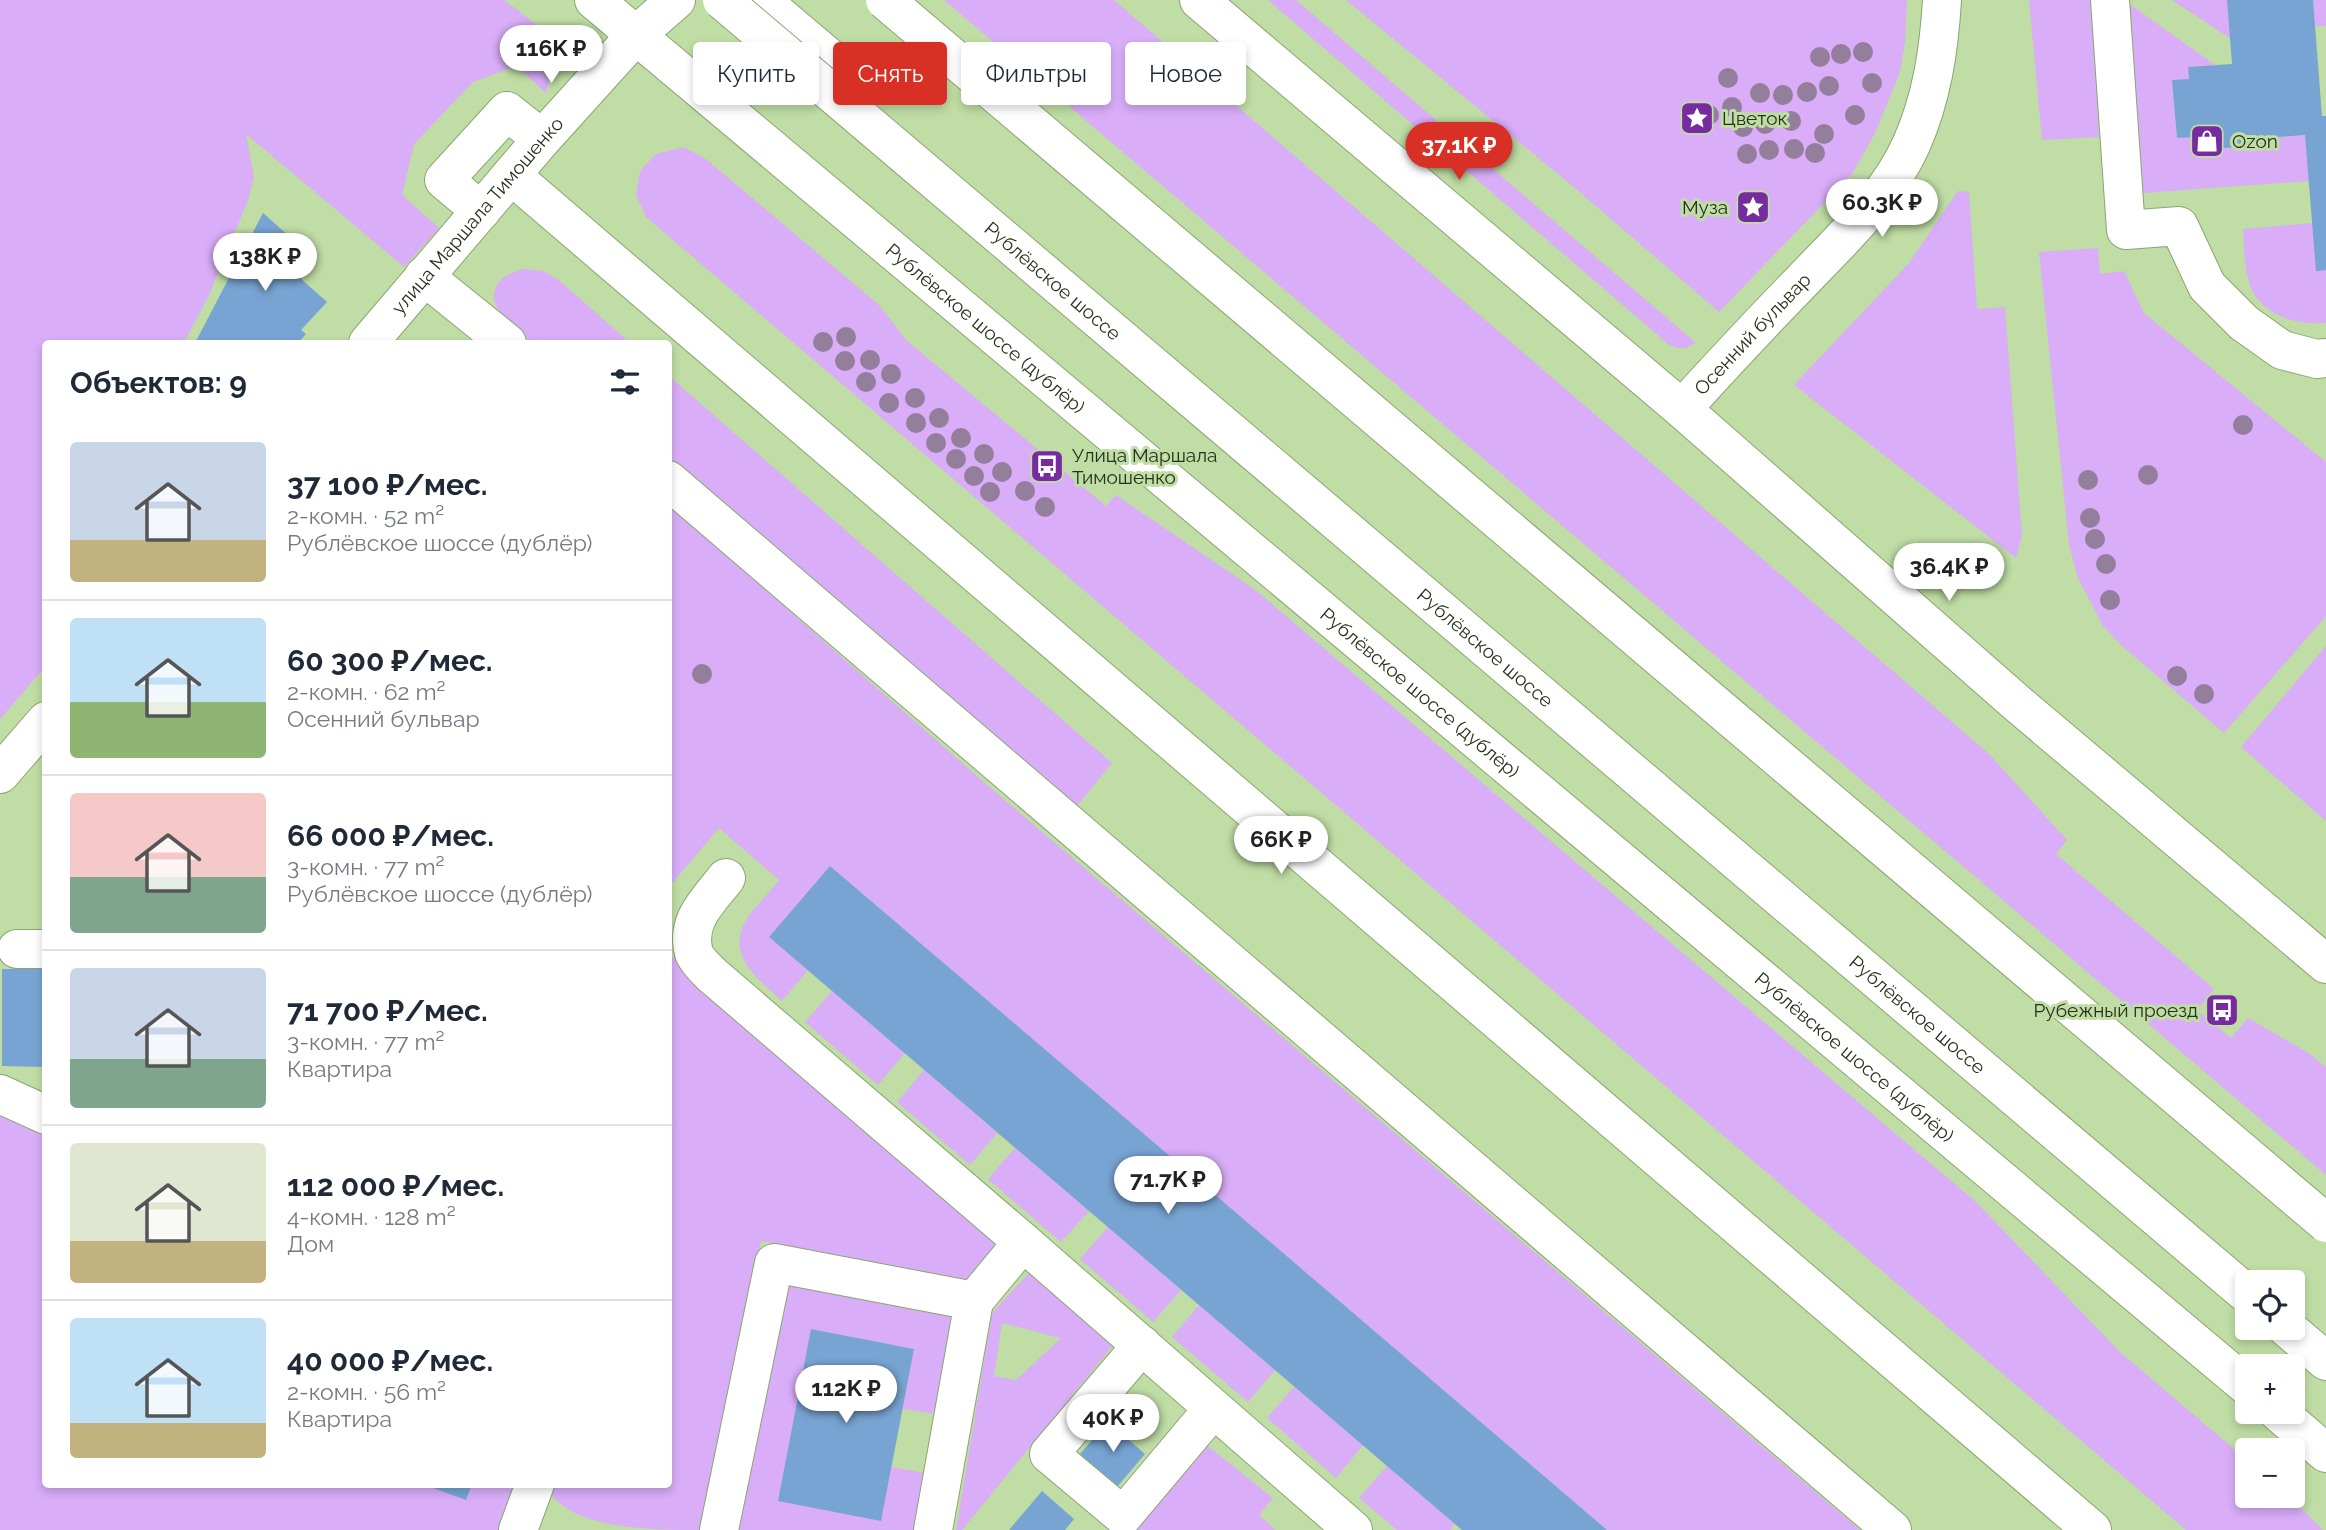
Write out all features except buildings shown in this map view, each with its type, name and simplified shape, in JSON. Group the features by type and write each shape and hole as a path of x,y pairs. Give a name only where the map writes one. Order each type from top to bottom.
{"main road":[{"name":"Рублёвское шоссе (дублёр)","path":"594,0 2235,1376"},
{"name":"улица Маршала Тимошенко","path":"371,340 542,139 636,35 676,0"},
{"name":"Рублёвское шоссе","path":"722,0 2235,1284"},
{"path":"761,0 833,61"},
{"path":"885,0 2326,1223"},
{"path":"1199,0 1682,409 2018,704 2326,964"},
{"name":"Осенний бульвар","path":"1682,409 1838,244 1892,180 1912,144 1929,97 1939,48 1942,0"},
{"path":"2110,0 2126,230 2179,226 2207,286 2244,323 2282,350 2317,359 2326,358"},
{"path":"481,211 444,180 507,111 542,139"},
{"path":"511,174 2092,1530"},
{"path":"425,276 503,340"},
{"path":"672,483 1892,1530"},
{"path":"0,774 42,726"},
{"path":"726,878 699,911 692,929 695,955 712,975 1353,1530"},
{"path":"0,1094 42,1113"},
{"path":"933,1530 974,1301 1023,1242"},
{"path":"719,1530 774,1263 974,1301"},
{"path":"2301,1340 2326,1362"},
{"path":"1142,1345 1049,1454 1123,1517 1213,1409"},
{"path":"2292,1424 2326,1453"},
{"path":"519,1530 534,1488"}],"shaded area":[{"path":"0,0 504,0 558,41 546,93 516,66 473,82 414,144 402,195 439,228 404,267 246,134 254,177 248,200 210,293 186,340 42,340 42,670 0,719"},
{"path":"944,0 1114,0 1163,42 1125,42 1125,105 1236,105 1989,754 2067,840 2056,854 2214,989 2197,1010 2231,1038 2248,1018 2310,1054 2326,1067 2326,1175 1067,105 1111,105 1111,42 993,42"},
{"path":"1268,0 1296,0 1695,342 1688,348 1677,348 1668,344"},
{"path":"1346,0 1907,0 1900,72 1875,133 1852,174 1719,312 1569,183"},
{"path":"2029,0 2092,0 2099,137 2042,140"},
{"path":"2172,0 2227,0 2231,39"},
{"path":"2313,0 2326,0 2326,26 2315,26"},
{"path":"2128,3 2215,65 2188,67 2189,79 2172,81 2177,138 2195,137 2197,150 2264,145 2264,138 2305,135 2309,181 2143,193"},
{"path":"684,147 707,160 879,305 906,340 1106,506 1116,495 1254,589 1976,1202 2121,1353 2235,1450 2235,1508 2301,1508 2323,1530 2186,1530 646,217 636,195 640,171 656,154"},
{"path":"1958,191 1969,192 1977,309 2005,307 2022,535 2016,558 1794,385 1909,263"},
{"path":"2313,223 2326,270 2326,323 2289,319 2267,308 2252,290 2246,266 2243,229"},
{"path":"2098,248 2100,274 2124,271 2144,313 2326,462 2326,616 2224,733 2122,646 2103,626 2078,578 2069,545 2039,252"},
{"path":"523,269 544,271 560,281 627,340 530,340 496,306 496,287 510,274"},
{"path":"672,379 1112,763 1073,811 672,463"},
{"path":"672,508 987,785 1860,1530 1607,1530 830,866 769,937 808,970 782,1001 751,971 740,950 744,925 753,910 779,880 719,828 672,883"},
{"path":"2326,646 2326,821 2241,747"},
{"path":"672,956 1002,1236 966,1282 761,1241 703,1530 619,1526 579,1515 563,1506 551,1494 553,1488 672,1488"},
{"path":"832,991 905,1053 878,1085 805,1022"},
{"path":"924,1070 997,1133 970,1165 897,1102"},
{"path":"0,1102 42,1122 42,1488 518,1488 502,1530 0,1530"},
{"path":"1015,1148 1089,1211 1061,1242 988,1179"},
{"path":"1108,1227 1181,1290 1153,1322 1080,1259"},
{"path":"1030,1272 1115,1343 962,1530 956,1530 992,1313","holes":["1002,1323 1060,1338 1016,1380 994,1376"]},
{"path":"784,1282 954,1315 936,1414 902,1409 914,1349 811,1329 891,1467 925,1473 915,1530 734,1530"},
{"path":"1199,1305 1275,1370 1248,1402 1172,1337"},
{"path":"1294,1387 1363,1445 1336,1478 1267,1418"},
{"path":"1203,1442 1273,1498 1259,1515 1276,1530 1131,1530"},
{"path":"1387,1466 1455,1524 1450,1530 1397,1530 1359,1498"}],"place":[{"name":"Цветок","path":"1697,118"},
{"name":"Ozon","path":"2207,141"},
{"name":"Муза","path":"1753,207"},
{"name":"Улица Маршала Тимошенко","path":"1047,466"},
{"name":"Рубежный проезд","path":"2222,1010"}]}
